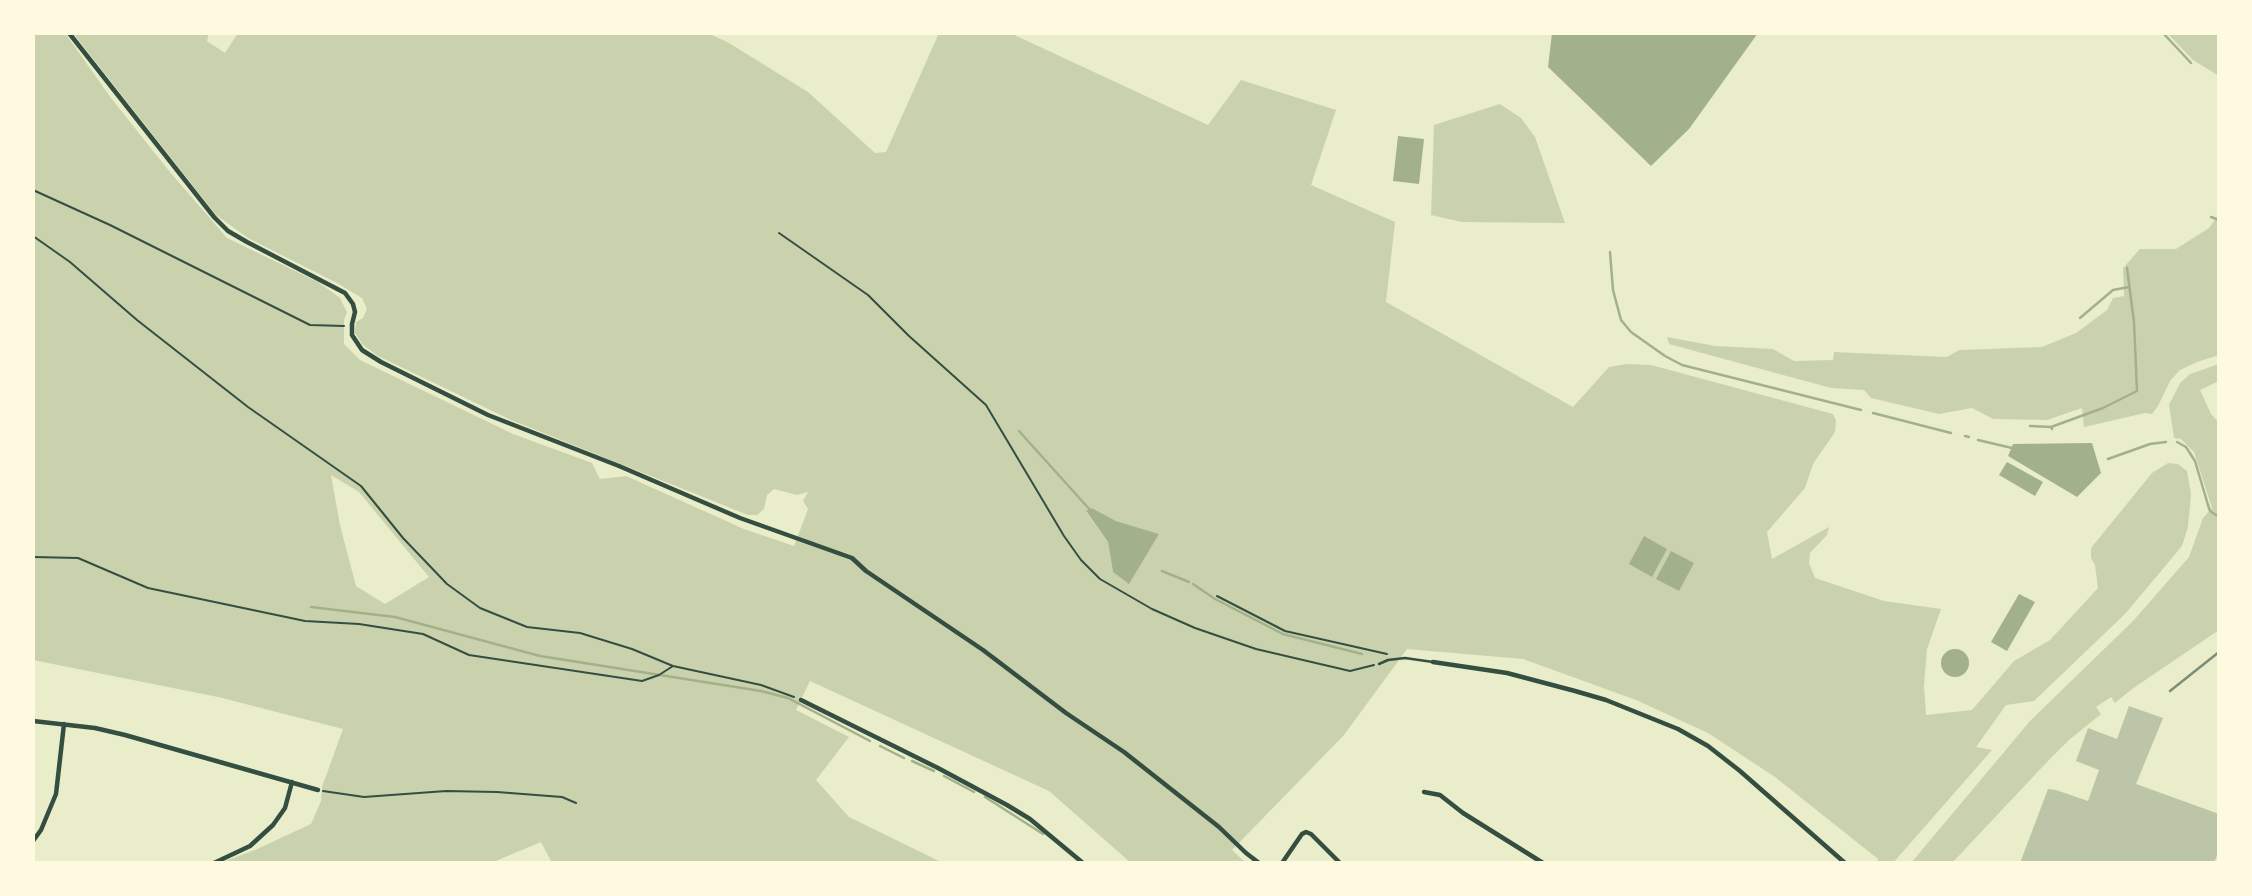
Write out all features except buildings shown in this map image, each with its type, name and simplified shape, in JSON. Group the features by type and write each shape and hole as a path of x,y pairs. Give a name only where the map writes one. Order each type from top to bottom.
{"street":[{"path":"69,33 214,217 228,231 345,293 355,312 352,335 362,350 488,415 619,466 740,518 852,558 866,571 983,650 1066,713 1124,752 1219,827 1259,863"},
{"path":"1433,662 1507,673 1575,691 1606,700 1678,729 1708,746 1740,771 1845,863"},
{"path":"801,700 1007,805 1030,819 1083,863"},
{"path":"33,721 125,735 318,790"},
{"path":"33,841 41,830 56,794 64,724"},
{"path":"215,863 250,846 272,825 285,807 292,782"},
{"path":"1424,792 1440,795 1470,818 1543,863"},
{"path":"1282,863 1306,832 1340,863"},
{"path":"1835,863 1845,863"}],"lane":[{"path":"1379,664 1405,658 1433,662"}],"path":[{"path":"33,190 110,225 310,325 337,327 352,324"},
{"path":"779,233 868,295 986,405 1063,536 1100,579 1184,624 1256,649 1350,671 1379,664"},
{"path":"33,236 70,261 136,320 248,407 360,486 403,538 447,584 480,608 527,627 580,633 632,649 673,666 761,685 801,700"},
{"path":"33,556 78,558 148,588 305,621 359,624 422,634 469,654 642,681 673,666"},
{"path":"1217,596 1284,631 1405,658"},
{"path":"318,790 364,797 446,791 529,794 562,797 576,803"}],"shaded area":[{"path":"33,33 65,33 111,98 227,238 318,282 340,298 347,312 344,320 344,344 360,360 513,434 592,463 600,479 626,476 744,529 794,546 808,509 803,501 808,492 797,495 774,489 767,495 764,509 757,515 748,515 511,420 378,356 363,345 355,333 356,322 363,318 367,309 362,298 248,238 216,215 73,33 209,33 207,41 225,53 238,33 708,33 808,92 875,153 886,152 939,33 1010,33 1208,125 1241,80 1336,110 1311,185 1395,222 1386,302 1573,407 1609,367 1627,364 1651,365 1833,414 1836,421 1835,432 1813,464 1805,488 1767,532 1772,559 1829,527 1827,535 1810,553 1809,563 1815,578 1884,601 1941,609 1927,649 1924,686 1926,715 1972,710 2014,661 2050,640 2098,588 2091,548 2152,473 2168,463 2178,464 2187,471 2191,494 2188,527 2182,546 2126,613 2034,701 2006,705 1976,747 1992,750 1893,863 1877,863 1878,859 1775,777 1708,733 1636,700 1523,659 1407,649 1344,735 1232,850 1246,863 1131,863 1049,791 810,681 796,710 849,737 816,780 849,817 943,863 552,863 541,842 491,863 220,863 311,824 321,801 322,787 343,729 218,697 33,660","holes":["331,475 359,492 429,577 385,604 356,586 340,525","1092,508 1116,521 1158,534 1113,572 1108,542 1086,512"]},
{"path":"1552,33 1758,33 1689,129 1651,166 1548,67"},
{"path":"2167,33 2219,33 2219,76 2193,60"},
{"path":"1500,104 1521,118 1535,137 1565,223 1462,222 1431,215 1434,125"},
{"path":"1398,136 1424,139 1419,184 1393,181"},
{"path":"2219,209 2219,355 2180,370 2170,381 2152,414 2145,413 2084,427 2082,408 2047,420 1993,419 1972,408 1939,414 1871,398 1864,390 1831,388 1669,344 1667,337 1715,346 1773,349 1794,361 1833,360 1834,352 1947,357 1959,350 2042,347 2076,333 2107,310 2113,298 2124,296 2123,268 2140,249 2176,249 2209,228"},
{"path":"2219,364 2219,381 2200,390 2211,414 2219,423 2219,630 2115,703 2111,697 2096,707 2101,714 2047,762 1952,863 1911,863 2030,721 2133,621 2189,557 2203,518 2212,508 2194,452 2181,439 2174,438 2169,405 2180,383 2190,374"},
{"path":"2092,443 2101,473 2077,497 2008,456 2013,444"},
{"path":"2007,462 2043,482 2035,496 1999,475"},
{"path":"1092,508 1116,521 1159,534 1129,584 1113,572 1108,542 1086,511"},
{"path":"1644,536 1667,549 1652,577 1629,564"},
{"path":"1671,551 1694,563 1679,591 1656,579"},
{"path":"2019,594 2035,602 2007,651 1991,642"},
{"path":"1955,649 1965,653 1969,663 1965,673 1955,677 1945,673 1941,663 1945,653"}],"waterway":[{"path":"2163,33 2191,63"},
{"path":"2211,217 2219,220"},
{"path":"1610,252 1613,290 1621,320 1631,332 1665,356 1682,365 1861,410"},
{"path":"2052,429 2051,427 2103,408 2137,391 2134,322 2127,268"},
{"path":"2080,318 2113,290 2129,287"},
{"path":"1873,413 1951,433"},
{"path":"2030,426 2051,427"},
{"path":"1019,431 1091,511"},
{"path":"1965,436 1969,437"},
{"path":"1978,440 2012,448"},
{"path":"2108,459 2150,444 2166,442"},
{"path":"2177,442 2186,447 2195,461 2210,511 2219,517"},
{"path":"1162,571 1189,582"},
{"path":"1193,584 1215,599 1283,634 1362,654"},
{"path":"311,607 395,617 540,656 761,691 788,698 870,741"},
{"path":"880,746 904,758"},
{"path":"912,761 934,771"},
{"path":"944,776 974,792"},
{"path":"985,797 1043,834"}],"railway":[{"path":"2170,691 2219,652"}]}
